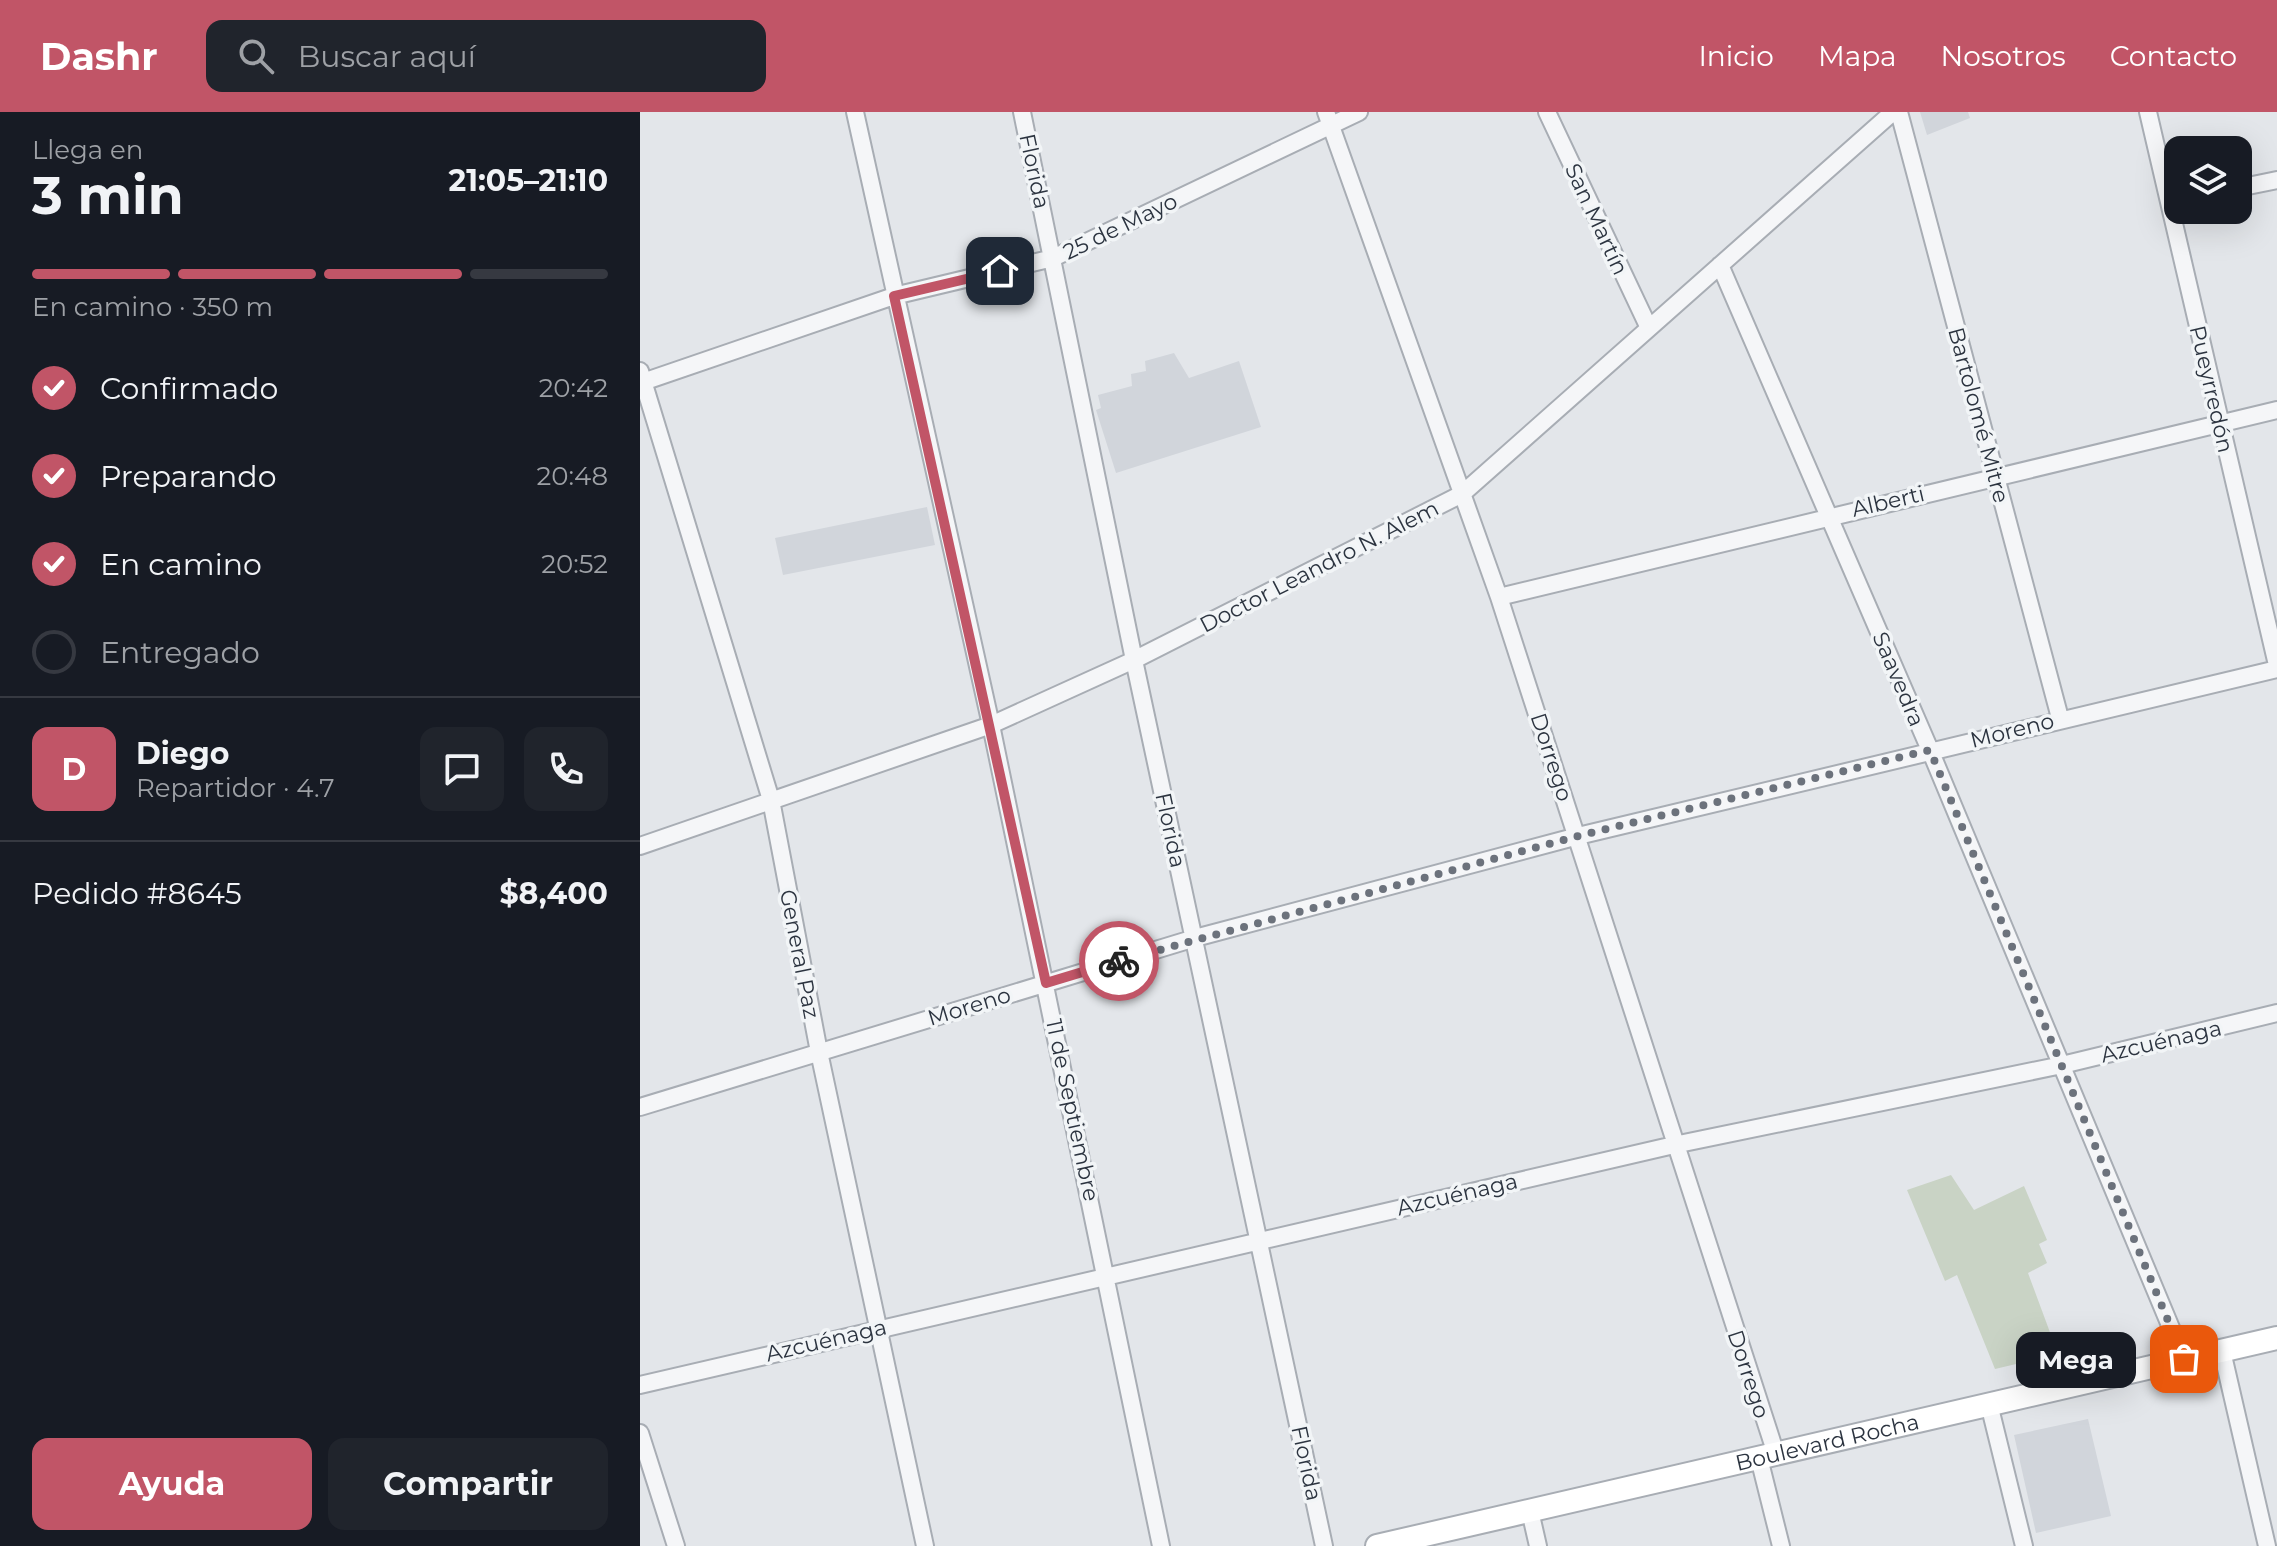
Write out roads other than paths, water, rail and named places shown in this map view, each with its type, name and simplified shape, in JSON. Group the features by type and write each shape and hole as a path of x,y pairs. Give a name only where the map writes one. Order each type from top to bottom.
{"main road":[{"name":"Boulevard Rocha","path":"1377,1546 2277,1338"}],"street":[{"name":"11 de Septiembre","path":"855,112 991,725 1161,1546"},
{"name":"Florida","path":"1022,112 1134,660 1324,1546"},
{"name":"25 de Mayo","path":"641,379 894,296 1053,258 1328,119 1359,112"},
{"name":"San Martín","path":"1547,112 1648,326"},
{"name":"Doctor Leandro N. Alem","path":"640,846 991,725 1134,660 1462,494 1893,112"},
{"name":"Bartolomé Mitre","path":"1899,112 2060,718"},
{"name":"Pueyrredón","path":"2148,112 2164,167"},
{"name":"Dorrego","path":"1328,119 1499,597 1578,836 1767,1456 1781,1546"},
{"path":"2252,185 2277,180"},
{"name":"Pueyrredón","path":"2178,224 2219,423 2277,667"},
{"name":"Saavedra","path":"1720,265 1930,750 2184,1359"},
{"name":"General Paz","path":"641,379 771,800 819,1052 925,1546"},
{"name":"Alberti","path":"1499,597 1995,475 2277,410"},
{"name":"Moreno","path":"640,1107 1195,938 1578,836 2277,667"},
{"name":"Azcuénaga","path":"640,1385 1259,1239 1674,1145 2062,1065 2277,1013"},
{"path":"2222,1351 2267,1546"},
{"path":"1989,1404 2024,1546"},
{"path":"640,1433 676,1546"},
{"path":"1530,1511 1538,1546"}],"place":[{"name":"Mega","path":"2184,1359"}]}
